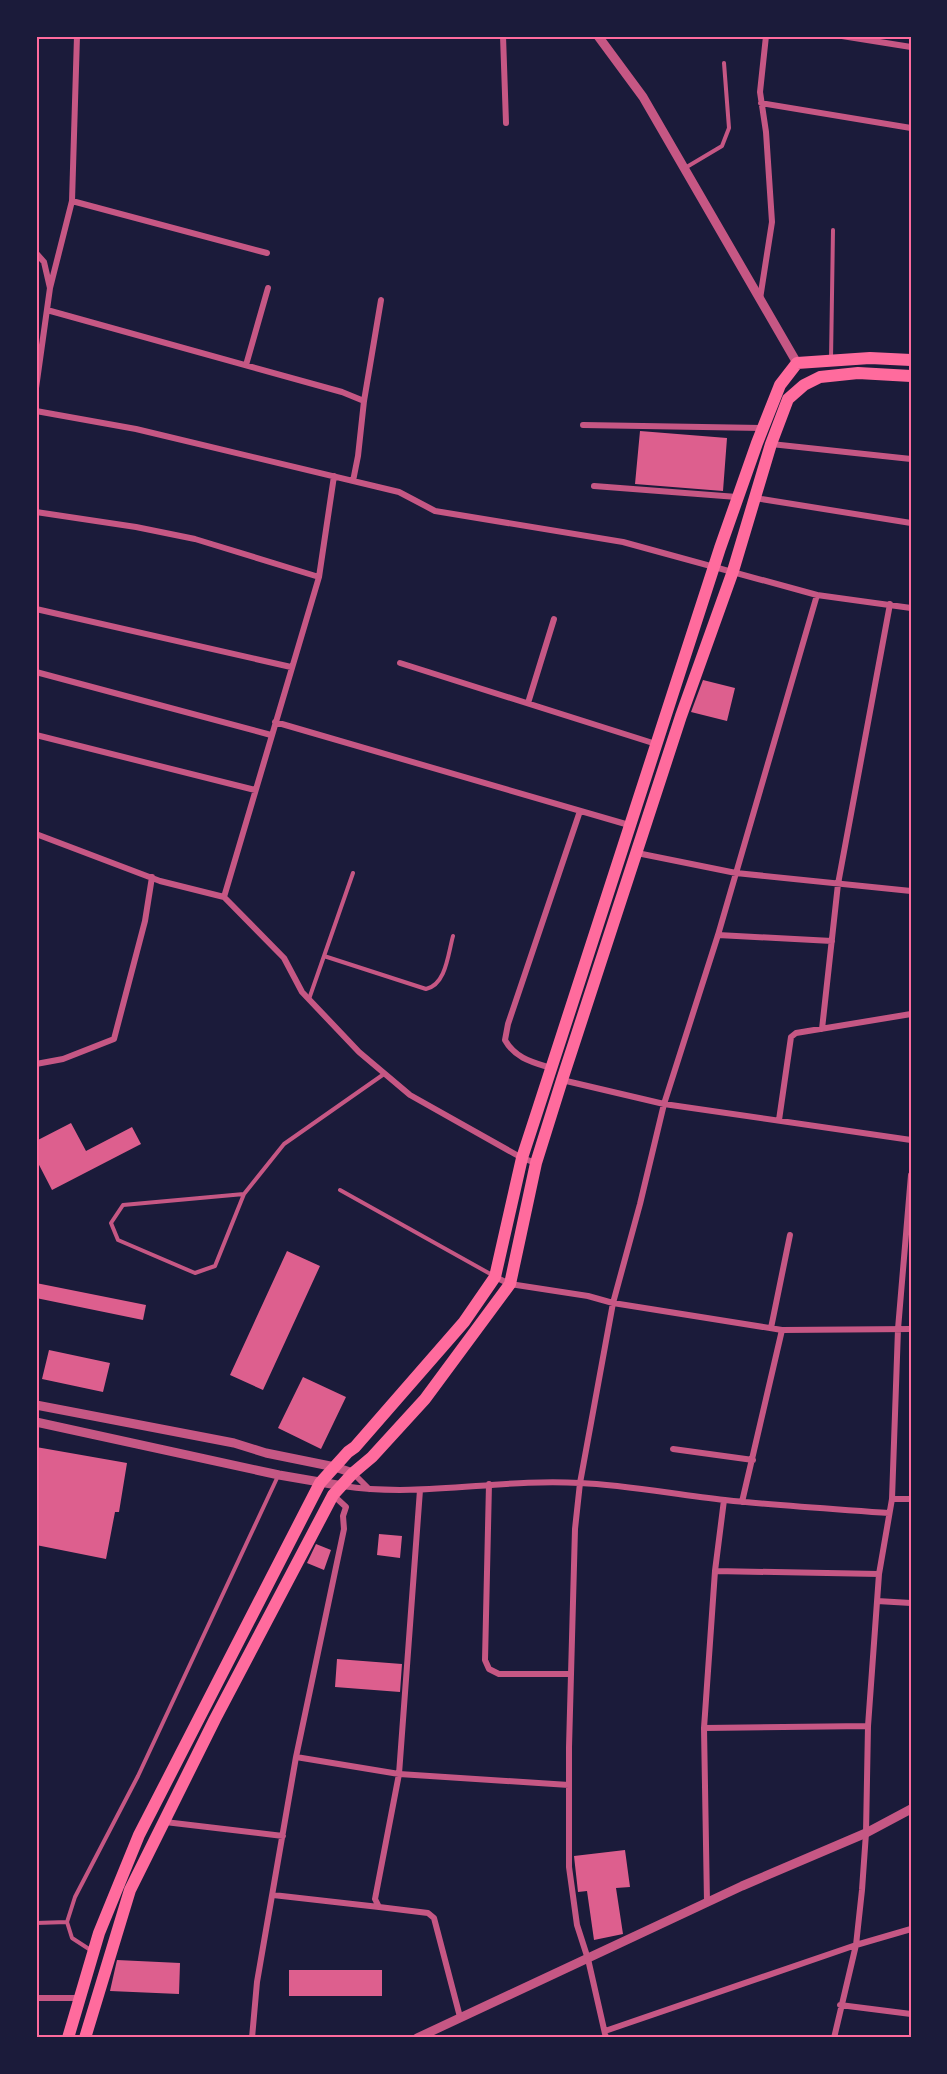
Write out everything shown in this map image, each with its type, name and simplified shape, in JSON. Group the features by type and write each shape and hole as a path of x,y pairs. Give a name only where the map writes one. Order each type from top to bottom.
{"main road":[{"path":"68,2038 93,1952 139,1835 320,1483 355,1447 464,1322 495,1277 522,1158 550,1068 714,566 780,385 797,363 870,358 911,360"},
{"path":"85,2038 130,1890 215,1719 333,1496 425,1399 510,1284 536,1163 562,1080 681,716 732,572 771,444 788,399 804,385 820,377 858,373 911,376"}],"street":[{"path":"36,388 50,288 72,201 77,36"},
{"path":"503,36 506,123"},
{"path":"598,36 643,97 797,363"},
{"path":"760,300 772,222 768,152 760,92 766,36"},
{"path":"842,36 911,47"},
{"path":"761,103 911,128"},
{"path":"72,201 267,253"},
{"path":"36,254 44,262 50,288"},
{"path":"246,365 268,288"},
{"path":"353,481 381,300"},
{"path":"47,310 364,400"},
{"path":"36,319 45,320"},
{"path":"36,411 136,429 399,492 435,511 623,542 817,595 911,608"},
{"path":"583,425 763,428"},
{"path":"771,444 911,459"},
{"path":"224,897 319,577 334,476"},
{"path":"594,486 738,497"},
{"path":"755,498 911,523"},
{"path":"36,512 136,527 195,539 319,577"},
{"path":"817,595 718,935 664,1104 613,1303 580,1483 574,1529 569,1867 577,1925 588,1959 605,2034 856,1944 911,1929"},
{"path":"822,1029 838,884 891,604"},
{"path":"36,609 291,667"},
{"path":"528,704 554,619"},
{"path":"400,663 656,744"},
{"path":"36,672 272,735"},
{"path":"275,722 628,825"},
{"path":"36,735 255,790"},
{"path":"550,1068 511,1051 505,1040 508,1024 580,811"},
{"path":"36,834 152,878 224,897 284,958 302,992 309,1000 359,1052 384,1074 410,1095 522,1158 536,1163"},
{"path":"637,853 736,873 911,891"},
{"path":"36,1064 63,1059 114,1039 145,921 152,878"},
{"path":"718,935 832,941"},
{"path":"779,1120 791,1037 796,1032 911,1014"},
{"path":"562,1080 664,1104 911,1140"},
{"path":"834,2038 856,1944 866,1833 868,1726 879,1574 892,1498 898,1329 911,1175"},
{"path":"771,1328 790,1235"},
{"path":"495,1277 510,1284 782,1330 911,1329"},
{"path":"741,1502 753,1460 782,1330"},
{"path":"36,1405 234,1443 266,1454 335,1467 353,1473 369,1490"},
{"path":"36,1422 279,1475 369,1490 420,1490 489,1484 580,1483 741,1502 889,1513"},
{"path":"673,1449 753,1460"},
{"path":"489,1484 485,1660 489,1670 499,1674 571,1674"},
{"path":"379,1907 375,1899 399,1774 420,1490"},
{"path":"252,2038 257,1982 296,1757 344,1529 346,1507 333,1496"},
{"path":"892,1498 911,1499"},
{"path":"707,1902 704,1728 714,1571 723,1500"},
{"path":"714,1571 879,1574"},
{"path":"877,1601 911,1603"},
{"path":"704,1728 868,1726"},
{"path":"296,1757 399,1774 569,1785"},
{"path":"417,2038 707,1902 866,1833 911,1809"},
{"path":"164,1821 283,1836"},
{"path":"273,1895 428,1913 434,1918 460,2018"},
{"path":"36,1998 78,1998"},
{"path":"840,2005 911,2014"}],"lane":[{"path":"684,168 722,146 729,128 724,63"},
{"path":"831,360 833,230"},
{"path":"309,1000 353,873"},
{"path":"324,956 426,989 434,987 440,980 453,936"},
{"path":"244,1194 123,1205 111,1223 118,1240 195,1273 215,1266 244,1194 284,1144 384,1074"},
{"path":"340,1190 495,1277"},
{"path":"93,1952 72,1938 67,1922 75,1897 138,1776 279,1475"},
{"path":"36,1923 67,1922"}],"building":[{"path":"640,431 727,438 723,491 635,484"},
{"path":"703,680 735,688 727,721 691,712"},
{"path":"71,1123 86,1151 132,1127 141,1144 52,1190 36,1159 36,1141"},
{"path":"287,1251 320,1266 263,1390 230,1375"},
{"path":"36,1283 146,1305 143,1320 36,1298"},
{"path":"49,1350 110,1363 103,1392 42,1379"},
{"path":"303,1377 346,1397 321,1449 278,1428"},
{"path":"36,1447 127,1463 119,1512 115,1512 106,1559 36,1545"},
{"path":"379,1534 402,1536 400,1558 377,1555"},
{"path":"316,1544 331,1550 324,1570 307,1563"},
{"path":"337,1659 402,1664 400,1692 335,1687"},
{"path":"625,1850 630,1887 616,1888 623,1934 594,1940 587,1891 578,1892 574,1856"},
{"path":"117,1960 180,1963 179,1994 110,1991"},
{"path":"289,1970 382,1970 382,1996 289,1996"}]}
